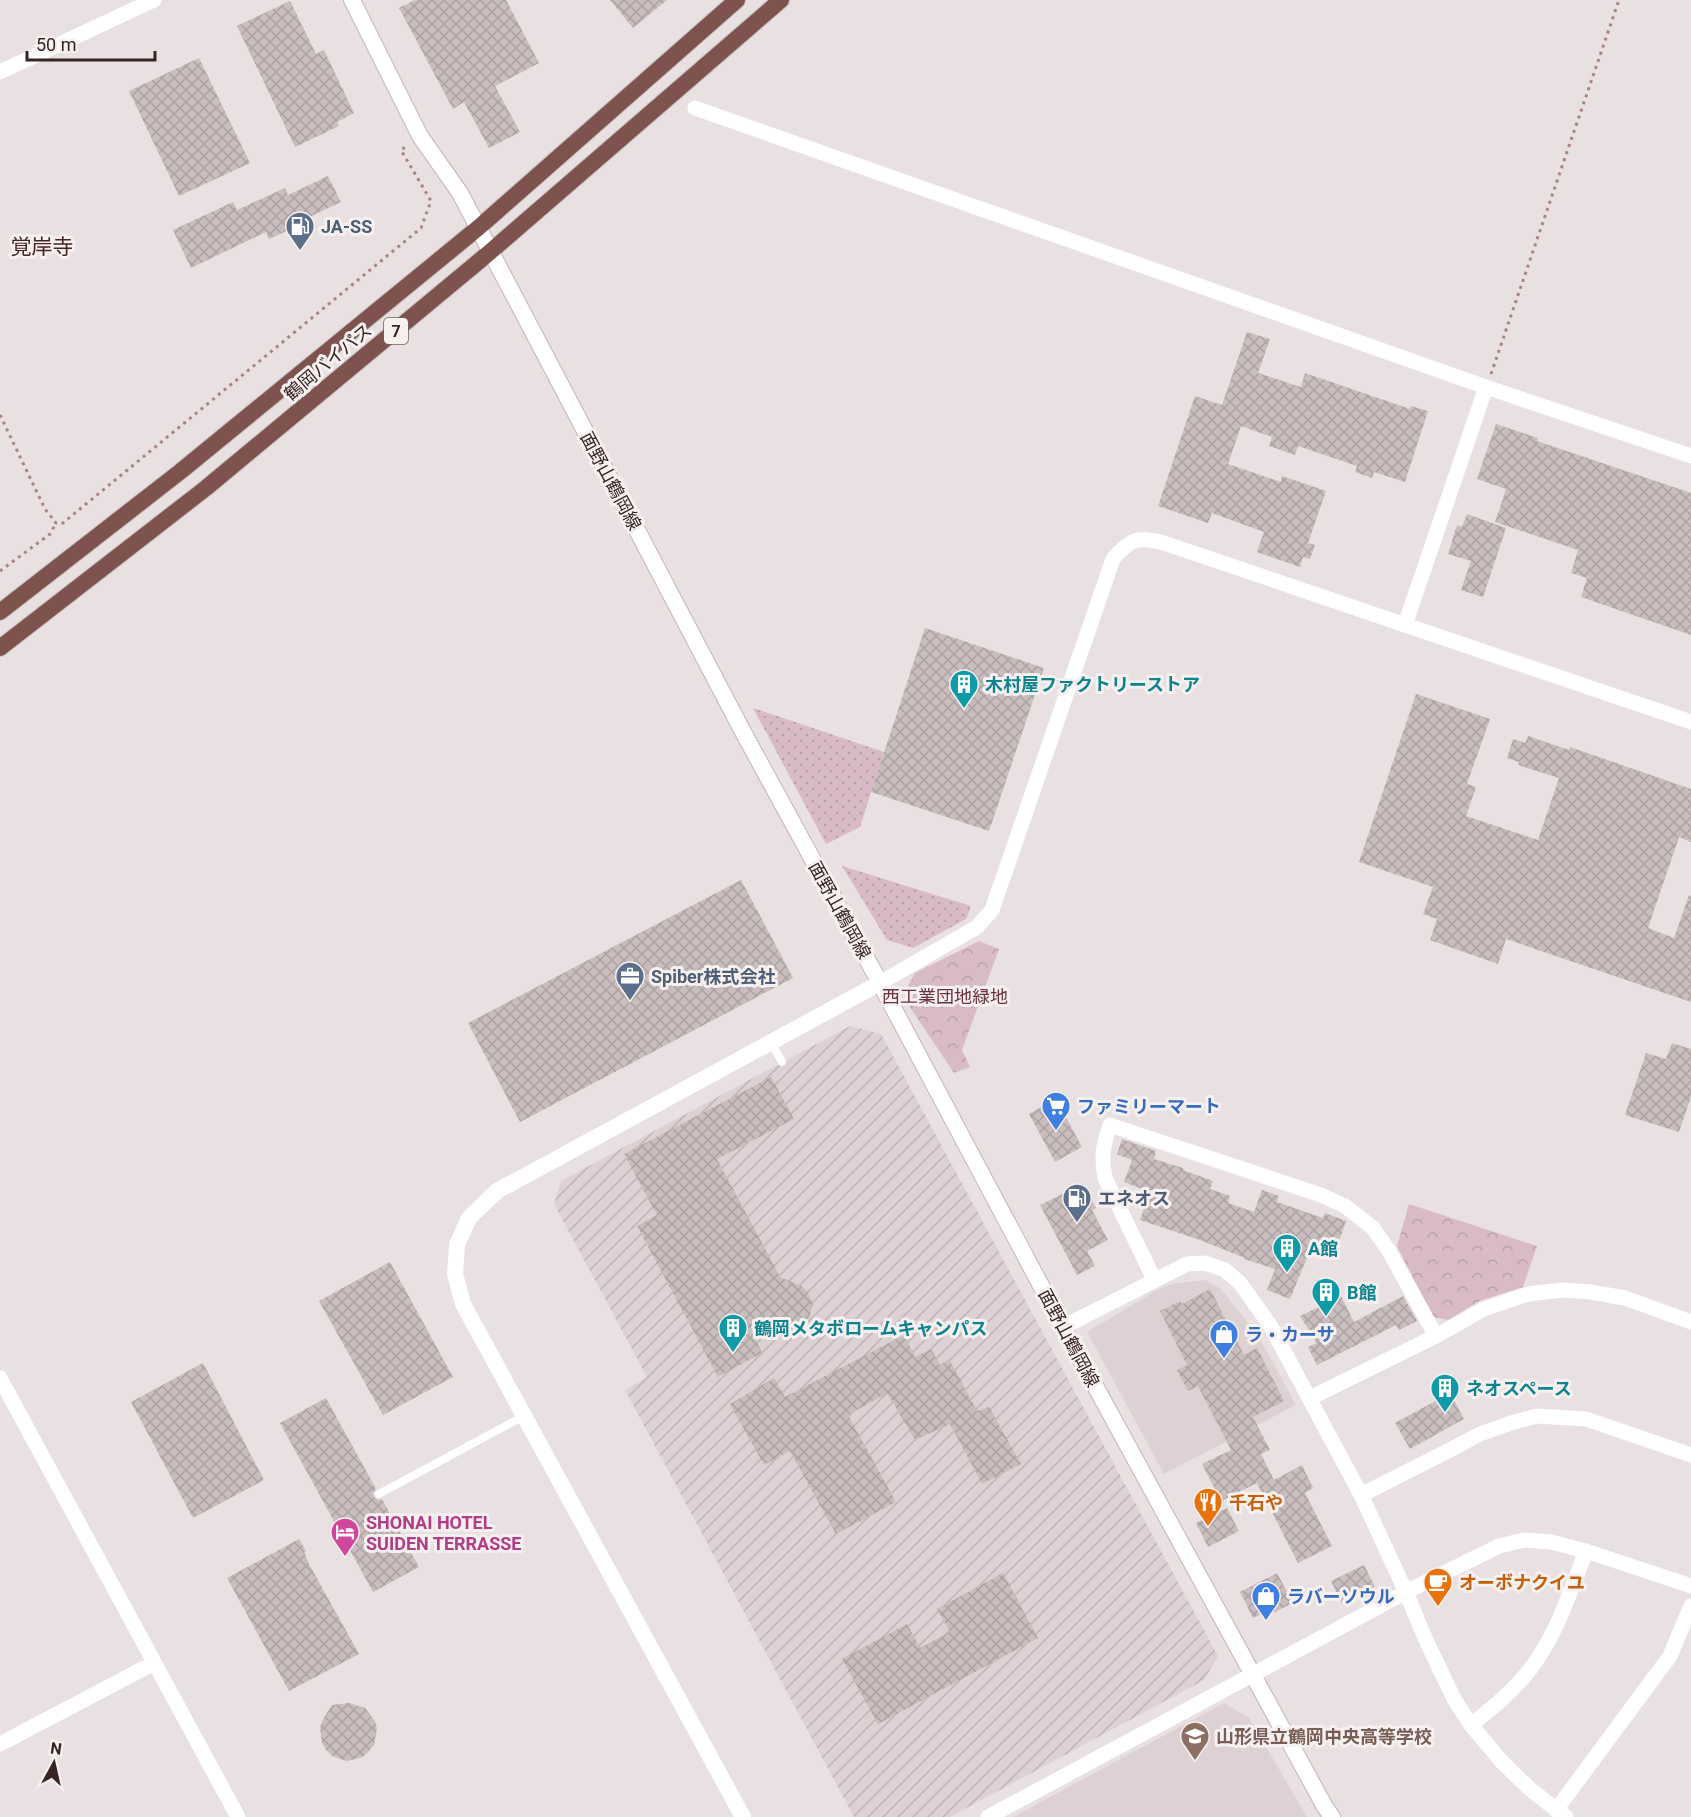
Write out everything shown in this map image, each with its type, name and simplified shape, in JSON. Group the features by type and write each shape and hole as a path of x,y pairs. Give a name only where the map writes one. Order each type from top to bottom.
{"highway":[{"name":"鶴岡バイパス","path":"0,612 181,471 478,228 737,0"},
{"name":"鶴岡バイパス","path":"0,648 206,488 490,252 781,0"}],"main road":[{"name":"面野山鶴岡線","path":"352,0 420,136 460,193 742,730 1063,1327 1332,1817"},
{"path":"743,1817 463,1304 454,1274 458,1245 469,1218 497,1191 880,983"}],"street":[{"path":"0,72 154,0"},
{"path":"695,108 1486,387 1691,456"},
{"path":"1404,625 1486,387"},
{"path":"880,983 977,927 992,910 1113,559 1125,545 1137,539 1150,539 1164,543 1691,722"},
{"path":"1154,1279 1105,1178 1101,1160 1110,1125 1321,1195 1345,1206 1373,1228 1389,1251 1436,1336"},
{"path":"1063,1327 1187,1264 1205,1263 1225,1270 1240,1283 1270,1325 1361,1495 1454,1699 1471,1725 1502,1762 1561,1813 1670,1656 1691,1606"},
{"path":"1310,1398 1436,1336 1484,1309 1528,1294 1563,1290 1591,1292 1625,1298 1691,1322"},
{"path":"0,1378 238,1817"},
{"path":"1361,1495 1480,1434 1537,1416 1586,1419 1691,1455"},
{"path":"988,1817 1406,1592 1499,1546 1524,1540 1551,1542 1586,1551 1691,1586"},
{"path":"1471,1725 1495,1706 1523,1678 1545,1647 1563,1610 1586,1551"},
{"path":"0,1744 154,1663"}],"lane":[{"path":"771,1042 782,1062"},
{"path":"379,1494 524,1416"}],"path":[{"path":"1486,387 1619,0"},
{"path":"56,523 63,522 74,515 420,228 431,201 401,150 420,136"},
{"path":"0,415 45,509 56,523"},
{"path":"0,571 50,534 56,523"}],"shaded area":[{"path":"850,1026 881,1034 1218,1656 1204,1680 950,1817 854,1817 625,1390 647,1377 554,1204 561,1181"},
{"path":"1205,1280 1221,1289 1259,1337 1296,1405 1164,1474 1087,1332 1161,1288 1177,1283"},
{"name":"山形県立鶴岡中央高等学校","path":"1224,1703 1249,1718 1307,1817 1013,1817"}],"green space":[{"path":"753,708 884,752 860,827 826,844"},
{"path":"842,866 971,906 966,919 913,948 887,940"},
{"name":"西工業団地緑地","path":"979,941 999,949 962,1050 970,1067 954,1073 905,1000 907,988 915,973"},
{"path":"1409,1204 1537,1246 1523,1287 1479,1301 1448,1320 1433,1317 1397,1246"}],"building":[{"path":"415,0 506,0 539,63 495,86 520,132 489,148 464,102 453,109 399,8"},
{"path":"610,0 667,0 633,28"},
{"path":"290,1 316,54 324,50 354,113 337,122 339,126 295,147 237,26"},
{"path":"199,58 250,163 179,196 129,91"},
{"path":"328,176 341,202 269,239 266,232 191,268 173,230 233,202 237,210 285,188 288,195"},
{"path":"1247,332 1270,339 1258,373 1301,387 1305,373 1410,409 1411,406 1428,411 1405,482 1374,472 1372,478 1355,472 1357,466 1298,446 1295,455 1269,446 1272,437 1241,426 1228,464 1281,482 1282,476 1326,491 1308,543 1315,545 1310,559 1303,557 1300,567 1257,552 1264,532 1212,513 1208,523 1158,506 1195,396 1222,405"},
{"path":"1496,424 1538,438 1537,441 1691,493 1691,635 1581,597 1587,578 1571,573 1578,550 1495,522 1506,489 1477,479"},
{"path":"1467,514 1506,528 1483,597 1461,590 1471,561 1448,554 1457,525 1462,527"},
{"name":"木村屋ファクトリーストア","path":"925,628 1044,668 989,831 871,792"},
{"path":"1416,694 1490,719 1467,784 1476,787 1466,816 1538,840 1559,778 1518,765 1519,762 1507,758 1513,739 1525,743 1528,736 1569,750 1570,747 1691,789 1691,842 1679,837 1648,928 1674,938 1689,895 1691,896 1691,1002 1506,939 1498,964 1430,940 1437,919 1423,914 1433,887 1359,862"},
{"name":"Spiber株式会社","path":"741,880 793,978 520,1122 468,1023"},
{"path":"1672,1043 1691,1049 1691,1097 1679,1132 1625,1115 1646,1053 1666,1059"},
{"path":"771,1077 794,1119 717,1159 780,1277 801,1286 807,1291 813,1304 809,1318 800,1331 786,1337 752,1332 762,1353 718,1377 637,1226 657,1215 624,1154"},
{"name":"ファミリーマート","path":"1056,1099 1082,1147 1055,1162 1029,1114"},
{"path":"1122,1139 1156,1151 1154,1159 1213,1181 1210,1189 1230,1196 1228,1203 1254,1212 1262,1190 1279,1196 1277,1202 1323,1218 1325,1213 1346,1221 1335,1253 1312,1245 1290,1299 1267,1290 1275,1269 1140,1220 1150,1192 1124,1182 1132,1160 1117,1154"},
{"path":"1083,1184 1096,1208 1092,1210 1108,1240 1087,1251 1095,1266 1077,1275 1040,1205"},
{"path":"390,1262 453,1377 383,1415 319,1301"},
{"path":"1210,1289 1244,1355 1257,1348 1284,1401 1253,1417 1270,1450 1261,1454 1274,1480 1302,1465 1313,1488 1305,1493 1332,1546 1298,1563 1257,1483 1221,1501 1202,1464 1231,1450 1198,1386 1188,1391 1177,1370 1187,1365 1160,1311 1180,1301 1182,1304"},
{"path":"1341,1296 1354,1322 1403,1296 1417,1321 1399,1330 1396,1325 1317,1365 1308,1347 1317,1343 1300,1316"},
{"path":"904,1335 915,1357 931,1349 940,1365 949,1359 977,1411 989,1407 1021,1464 982,1484 950,1424 915,1440 887,1393 848,1415 896,1502 836,1534 790,1451 764,1465 730,1404 774,1378 785,1397"},
{"path":"203,1363 264,1480 193,1518 131,1402"},
{"path":"1450,1393 1464,1419 1410,1449 1395,1423"},
{"path":"326,1398 376,1489 373,1493 374,1497 378,1500 382,1499 419,1567 373,1592 280,1423"},
{"path":"1227,1508 1239,1531 1208,1547 1196,1523"},
{"path":"299,1539 306,1551 304,1552 309,1564 359,1654 289,1691 227,1578"},
{"path":"1364,1565 1375,1587 1342,1604 1331,1581"},
{"path":"1003,1573 1038,1638 878,1724 842,1659 907,1624 920,1648 950,1632 937,1609"},
{"path":"1277,1573 1293,1603 1269,1615 1267,1611 1253,1618 1240,1592"},
{"path":"349,1703 365,1708 375,1721 377,1729 374,1745 369,1751 363,1757 347,1761 332,1756 326,1750 322,1743 320,1727 332,1705"}],"place":[{"name":"JA-SS","path":"300,252"},
{"name":"木村屋ファクトリーストア","path":"964,710"},
{"name":"Spiber株式会社","path":"630,1002"},
{"name":"ファミリーマート","path":"1056,1132"},
{"name":"エネオス","path":"1077,1224"},
{"name":"A館","path":"1287,1274"},
{"name":"B館","path":"1326,1318"},
{"name":"鶴岡メタボロームキャンパス","path":"733,1354"},
{"name":"ラ・カーサ","path":"1224,1360"},
{"name":"ネオスペース","path":"1445,1414"},
{"name":"千石や","path":"1208,1528"},
{"name":"SHONAI HOTEL SUIDEN TERRASSE","path":"345,1558"},
{"name":"オーボナクイユ","path":"1438,1608"},
{"name":"ラバーソウル","path":"1266,1622"},
{"name":"山形県立鶴岡中央高等学校","path":"1195,1762"}],"district":[{"name":"覚岸寺","path":"42,247"}]}
